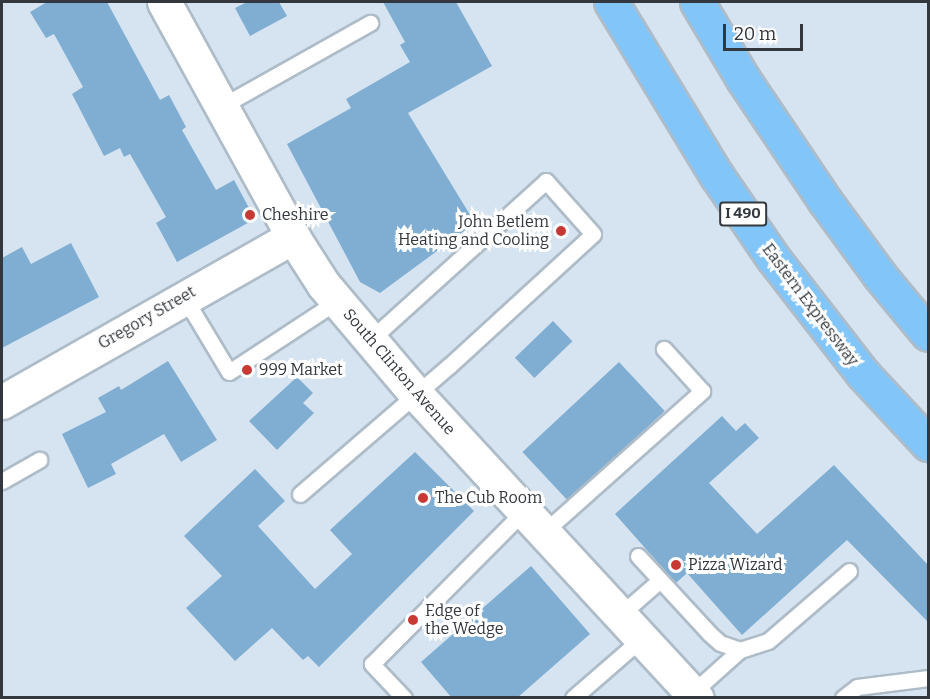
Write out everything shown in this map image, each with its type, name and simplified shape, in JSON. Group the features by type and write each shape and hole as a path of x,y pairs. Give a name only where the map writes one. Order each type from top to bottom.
{"highway":[{"name":"Eastern Expressway","path":"611,2 666,95 746,219 832,337 928,444"},
{"path":"697,2 756,98 831,210 928,334"},
{"path":"896,411 928,451"}],"street":[{"name":"South Clinton Avenue","path":"164,2 293,237 337,302 416,394 695,695"},
{"name":"Gregory Street","path":"2,402 293,237"}],"lane":[{"path":"222,106 370,23"},
{"path":"300,494 416,394 593,234 546,181 370,340"},
{"path":"184,297 230,372 337,302"},
{"path":"404,698 372,664 534,521 702,391 664,349"},
{"path":"2,479 39,460"},
{"path":"638,556 710,634 720,643 741,650"},
{"path":"695,695 741,650 768,641 849,571"},
{"path":"620,615 660,580"},
{"path":"573,698 642,638"},
{"path":"843,698 857,687 928,678"}],"building":[{"path":"47,2 107,2 160,100 169,95 186,127 182,130 216,190 234,180 255,219 177,262 156,223 166,217 130,154 124,157 120,148 104,156 72,94 83,87 54,34 46,38 30,12"},
{"path":"247,2 279,2 287,16 250,36 235,8"},
{"path":"383,2 456,2 492,66 408,113 475,223 380,293 360,282 287,144 351,108 346,99 410,62 400,45 405,42"},
{"path":"71,243 99,297 2,348 2,258 22,247 31,264"},
{"path":"553,321 572,341 534,378 515,358"},
{"path":"168,361 217,440 181,462 164,434 111,464 116,474 88,488 62,434 106,412 98,398 119,386 121,390"},
{"path":"619,362 665,411 568,501 522,452"},
{"path":"297,377 313,393 303,403 314,413 277,450 249,421"},
{"path":"722,416 736,431 745,423 759,438 709,483 757,534 834,465 928,565 928,622 847,540 742,635 687,573 676,583 615,514"},
{"path":"415,452 474,511 319,667 308,656 303,660 272,628 235,661 186,608 222,576 184,536 255,469 285,501 258,526 315,589 352,554 330,530"},
{"path":"531,566 590,634 517,698 452,698 421,662"}],"place":[{"name":"Cheshire","path":"250,215"},
{"name":"John Betlem Heating and Cooling","path":"561,231"},
{"name":"999 Market","path":"247,370"},
{"name":"The Cub Room","path":"423,498"},
{"name":"Pizza Wizard","path":"676,565"},
{"name":"Edge of the Wedge","path":"413,620"}]}
